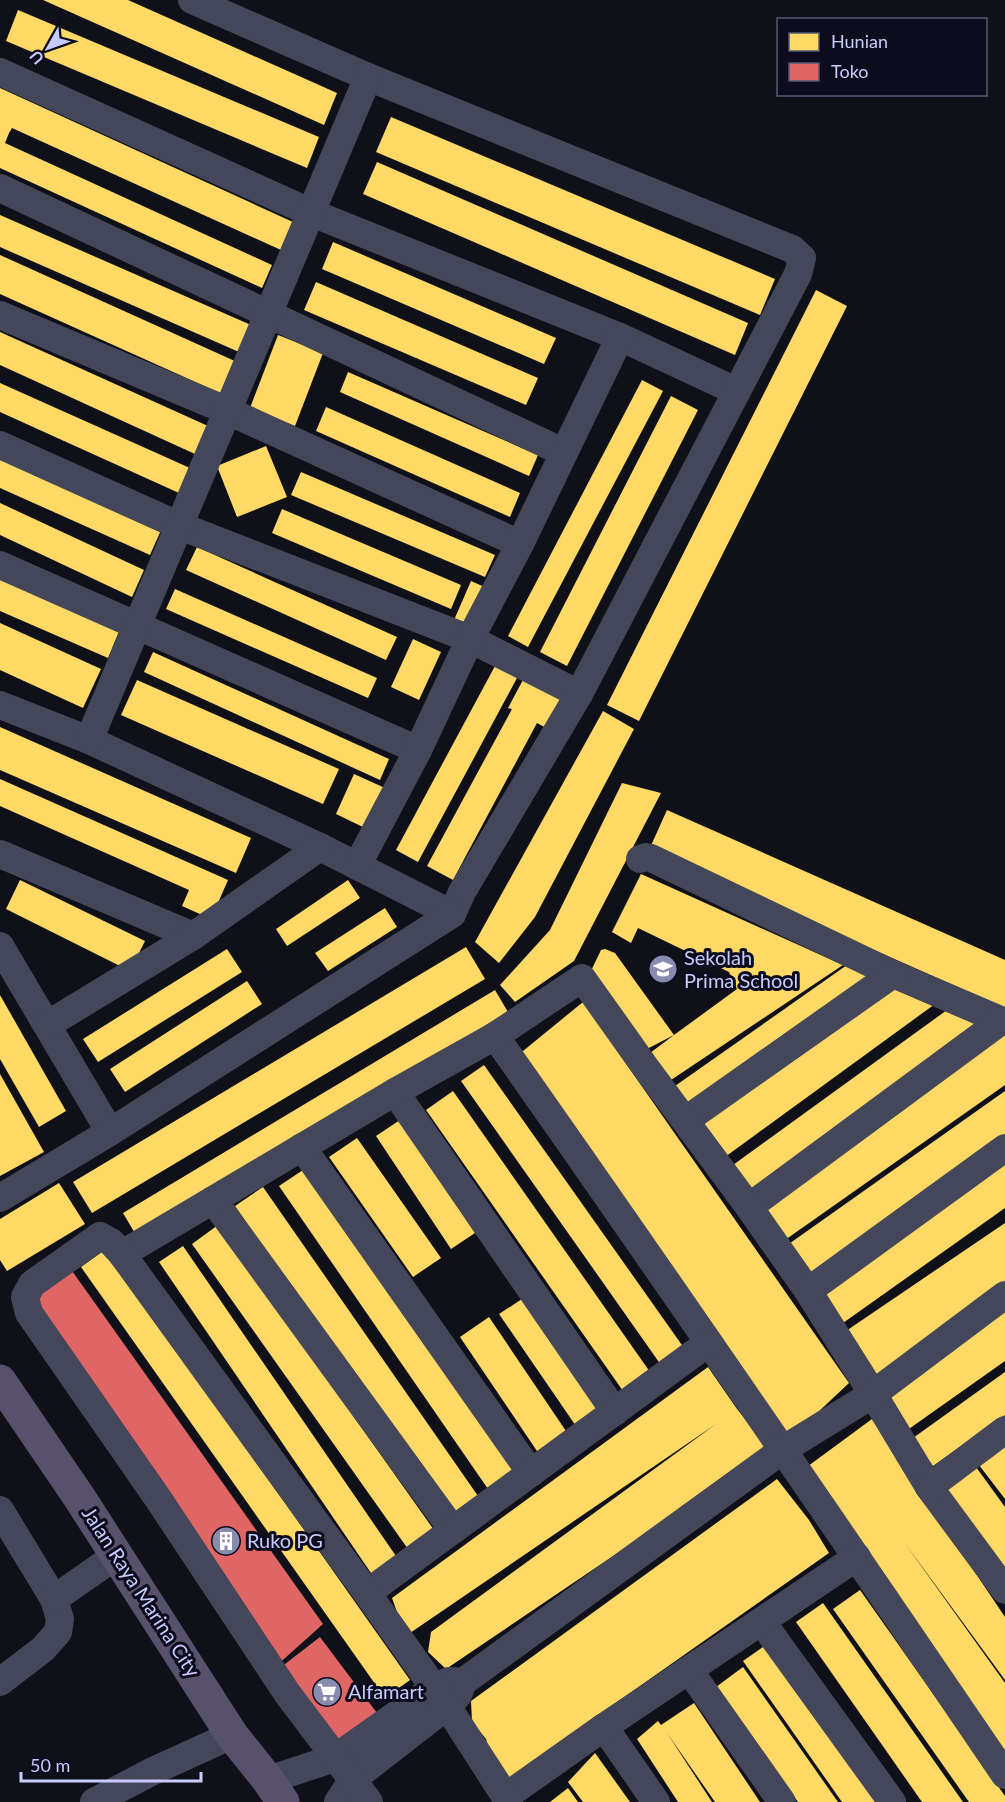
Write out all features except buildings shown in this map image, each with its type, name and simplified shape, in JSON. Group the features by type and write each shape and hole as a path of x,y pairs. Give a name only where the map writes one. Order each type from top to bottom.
{"main road":[{"name":"Jalan Raya Marina City","path":"0,1381 80,1497 232,1736 276,1791"}],"street":[{"path":"0,1198 110,1132 457,903 579,694 798,274 802,258 792,249 368,77 192,0"},
{"path":"0,72 312,213 620,337 736,391"},
{"path":"89,740 368,77"},
{"path":"0,188 563,452"},
{"path":"0,315 228,411 520,544"},
{"path":"357,866 418,750 470,639 520,544 620,337"},
{"path":"0,446 180,526 470,639 579,694"},
{"path":"0,565 418,750"},
{"path":"0,705 89,740 357,866 457,903"},
{"path":"47,1025 193,936 320,847"},
{"path":"0,854 193,936"},
{"path":"640,858 651,858 893,974 1003,1022"},
{"path":"0,946 110,1132"},
{"path":"686,1120 893,974"},
{"path":"122,1254 394,1092 495,1036 582,978 808,1291 929,1487 1005,1590"},
{"path":"749,1207 1003,1022"},
{"path":"495,1036 784,1449 1005,1775"},
{"path":"394,1092 615,1412"},
{"path":"302,1147 531,1473"},
{"path":"808,1291 1005,1148"},
{"path":"213,1200 453,1530"},
{"path":"369,1802 342,1780 159,1500 29,1313 25,1297 32,1284 100,1236 111,1242 122,1254 441,1697 507,1799 604,1727 857,1557"},
{"path":"276,1791 342,1780 441,1697 449,1681 463,1682 784,1449 873,1394 1005,1295"},
{"path":"367,1593 708,1343"},
{"path":"929,1487 1005,1430"},
{"path":"0,1510 54,1599 60,1619 58,1632 43,1649 0,1682"},
{"path":"54,1599 117,1555"},
{"path":"762,1622 892,1802"},
{"path":"689,1670 782,1802"},
{"path":"604,1727 656,1802"},
{"path":"94,1802 153,1771 232,1736"}],"place":[{"name":"Sekolah Prima School","path":"663,969"},
{"name":"Ruko PG","path":"226,1541"},
{"name":"Alfamart","path":"327,1692"}]}
